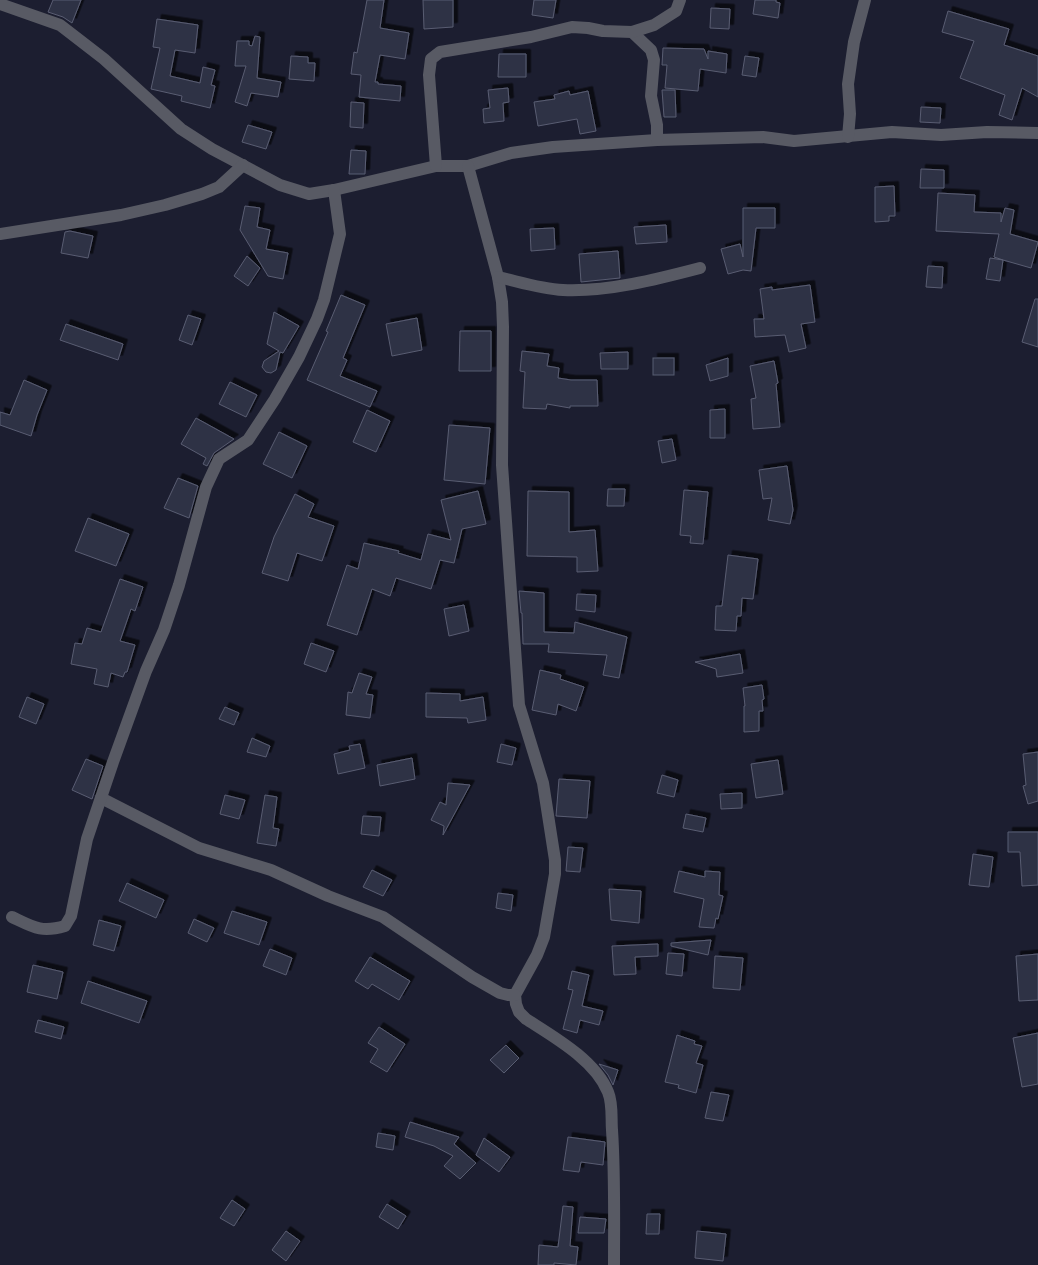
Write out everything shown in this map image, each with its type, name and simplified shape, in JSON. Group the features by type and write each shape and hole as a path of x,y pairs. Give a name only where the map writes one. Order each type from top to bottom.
{"street":[{"path":"436,166 429,75 431,59 440,52 531,37 572,27 632,32 654,25 676,11 680,0"},
{"path":"848,137 850,114 848,84 854,42 865,0"},
{"path":"0,4 60,25 104,59 181,129 212,149 280,185 309,194 436,166 468,166 511,153 553,147 657,140 763,138 794,141 892,132 941,135 987,132 1038,133"},
{"path":"632,32 651,50 654,60 651,96 657,126 657,140"},
{"path":"0,234 121,215 166,205 218,187 243,166"},
{"path":"468,166 498,277 504,326 502,464 520,705 543,784 550,820 555,874 544,937 537,955 515,995 516,1004 522,1016 578,1054 601,1080 608,1093 611,1108 613,1144 614,1265"},
{"path":"12,917 38,929 53,930 65,926 71,916 87,839 146,671 164,630 176,594 196,518 209,480 218,459 248,440 275,399 299,358 324,300 340,234 334,190"},
{"path":"498,277 535,286 564,290 636,284 700,268"},
{"path":"101,798 199,848 271,870 328,896 382,917 486,985 500,993 515,995"}],"building":[{"path":"53,0 81,0 72,23 63,17 48,12"},
{"path":"367,0 384,0 380,28 409,33 405,59 380,55 375,82 378,82 378,84 401,86 400,101 359,97 361,75 351,74 354,52 357,53"},
{"path":"423,0 453,0 453,27 424,29"},
{"path":"534,0 556,0 553,18 532,15"},
{"path":"755,0 776,0 776,2 780,3 778,18 753,14"},
{"path":"711,8 730,9 729,29 710,28"},
{"path":"948,11 1009,29 1004,45 1038,56 1038,97 1022,88 1012,120 999,115 1005,95 960,78 974,41 942,32"},
{"path":"157,19 198,25 195,53 175,50 170,76 200,83 203,67 215,70 211,85 215,86 210,108 181,101 182,96 151,89 160,48 153,47"},
{"path":"255,36 260,37 257,78 281,82 278,97 251,93 247,106 235,102 246,66 235,66 237,41 249,41 249,45 252,46"},
{"path":"663,48 704,49 708,59 708,51 727,54 726,73 700,69 698,91 665,88 667,65 662,65"},
{"path":"499,54 526,54 526,77 498,77"},
{"path":"291,56 308,57 308,63 315,63 314,81 289,79"},
{"path":"745,56 759,58 756,77 742,75"},
{"path":"508,88 509,102 503,103 504,121 484,123 483,109 490,108 488,90"},
{"path":"662,90 675,90 676,117 664,117"},
{"path":"569,91 570,95 588,91 596,131 580,134 577,119 538,126 534,102 555,99 554,95"},
{"path":"351,102 364,103 363,128 350,127"},
{"path":"921,107 941,108 940,123 920,122"},
{"path":"248,125 272,132 266,149 242,142"},
{"path":"351,150 366,151 365,174 349,174"},
{"path":"921,169 944,170 944,188 920,188"},
{"path":"894,186 895,216 889,216 889,221 875,222 875,187"},
{"path":"938,193 975,195 974,212 1001,213 1001,222 1005,208 1014,210 1010,234 1038,242 1031,268 994,257 999,234 936,231"},
{"path":"245,206 260,208 257,227 270,230 266,249 288,253 283,279 268,276 240,230"},
{"path":"743,208 775,208 775,228 756,228 751,271 743,270 728,274 721,249 740,244 743,257"},
{"path":"666,225 667,242 636,244 634,227"},
{"path":"554,228 555,249 531,251 530,229"},
{"path":"70,231 93,236 88,258 61,253 65,232"},
{"path":"618,251 620,278 581,282 579,254"},
{"path":"247,256 260,268 248,286 234,276"},
{"path":"990,258 1003,260 1000,281 986,279"},
{"path":"928,266 943,267 942,288 926,287"},
{"path":"810,285 815,322 801,324 806,348 789,352 785,335 755,337 754,319 764,319 760,289 772,287 772,290"},
{"path":"341,295 365,305 343,358 347,360 340,376 377,391 370,407 307,380 328,332 326,331"},
{"path":"1035,299 1038,299 1038,347 1022,342"},
{"path":"274,312 299,326 283,353 280,352 276,370 271,373 266,372 262,367 264,361 279,351 267,344"},
{"path":"188,315 201,319 192,345 179,340"},
{"path":"417,318 422,350 392,356 386,324"},
{"path":"66,324 123,344 118,360 60,340"},
{"path":"460,331 491,331 491,371 459,371"},
{"path":"522,351 549,354 547,366 559,368 558,378 597,380 598,406 570,406 570,408 547,404 546,409 523,408 525,372 520,371"},
{"path":"628,352 628,369 601,369 600,353"},
{"path":"653,358 674,358 674,375 653,375"},
{"path":"728,358 728,376 710,381 706,365"},
{"path":"774,361 778,383 776,384 780,427 753,429 751,399 756,398 750,366"},
{"path":"24,380 47,390 31,436 0,425 0,412 10,415"},
{"path":"230,382 257,395 246,417 219,404"},
{"path":"725,409 725,438 710,438 710,410"},
{"path":"367,410 390,421 376,452 353,442"},
{"path":"196,418 234,439 214,453 207,466 203,464 206,458 181,444"},
{"path":"449,425 490,428 485,484 444,480"},
{"path":"279,432 307,446 292,478 263,464"},
{"path":"672,439 676,460 662,463 658,441"},
{"path":"787,466 793,510 790,524 768,520 772,498 763,499 759,470"},
{"path":"178,478 198,486 189,518 164,508"},
{"path":"608,489 625,489 624,506 607,506"},
{"path":"684,490 708,492 703,544 690,543 691,536 680,535"},
{"path":"478,491 486,524 462,529 454,563 440,560 431,589 396,578 390,596 372,589 357,635 327,625 347,565 358,569 364,543 399,551 398,553 421,560 428,534 451,540 441,500"},
{"path":"528,491 569,492 569,532 595,530 598,571 577,572 577,557 527,556"},
{"path":"295,494 314,504 308,517 334,526 322,561 297,553 288,581 262,573 274,537"},
{"path":"88,518 129,534 116,566 75,551"},
{"path":"728,555 758,559 753,599 742,598 741,616 737,616 736,631 715,630 716,606 722,606"},
{"path":"120,579 143,587 135,611 131,609 120,641 135,645 127,672 125,672 123,677 111,673 108,687 94,684 97,669 71,664 75,643 82,644 87,628 101,632"},
{"path":"519,591 544,593 544,632 574,633 575,622 627,637 619,678 603,675 607,655 548,652 549,644 523,644"},
{"path":"577,594 596,595 595,612 576,610"},
{"path":"464,605 469,631 449,636 444,609"},
{"path":"311,643 334,651 326,672 304,664"},
{"path":"740,654 743,673 717,677 716,669 695,662"},
{"path":"540,670 561,675 560,679 584,687 576,711 558,704 556,715 532,710"},
{"path":"359,673 372,677 366,694 373,695 370,718 346,715 348,692 352,693"},
{"path":"762,685 764,699 762,700 763,711 759,711 759,731 744,732 745,706 743,688"},
{"path":"426,693 460,694 460,701 483,697 486,720 468,723 467,718 426,717"},
{"path":"27,697 44,704 36,724 19,717"},
{"path":"225,707 239,713 234,725 219,719"},
{"path":"252,738 270,746 266,757 247,752"},
{"path":"360,744 365,768 338,774 334,754 350,750 349,746"},
{"path":"501,744 516,748 512,765 497,762"},
{"path":"1038,752 1038,801 1028,804 1023,786 1026,785 1023,754"},
{"path":"412,758 415,779 380,786 377,765"},
{"path":"86,759 103,766 92,799 72,790"},
{"path":"778,760 783,794 756,798 751,764"},
{"path":"662,775 678,780 674,797 657,793"},
{"path":"559,779 590,781 587,818 556,816"},
{"path":"448,783 470,785 443,835 444,826 431,820 440,802 446,805"},
{"path":"742,793 742,808 721,809 720,794"},
{"path":"225,795 245,800 239,819 220,814"},
{"path":"265,795 277,797 273,828 279,829 276,846 257,843"},
{"path":"686,814 706,818 703,832 683,828"},
{"path":"363,816 381,817 379,836 361,834"},
{"path":"1008,832 1038,832 1038,885 1022,886 1020,852 1008,852"},
{"path":"568,847 583,848 580,872 566,871"},
{"path":"973,854 993,857 989,887 969,885"},
{"path":"372,870 392,880 383,896 363,887"},
{"path":"679,871 705,877 705,871 720,872 719,895 723,896 714,928 699,927 704,899 674,892"},
{"path":"127,883 164,900 156,918 119,901"},
{"path":"609,889 641,891 639,923 611,920"},
{"path":"498,893 513,895 511,911 496,908"},
{"path":"232,911 267,922 259,945 224,933"},
{"path":"194,919 214,928 207,942 188,933"},
{"path":"99,920 121,926 114,951 93,945"},
{"path":"711,940 708,955 671,946 671,943"},
{"path":"658,944 658,956 635,957 636,974 614,975 612,946"},
{"path":"270,949 292,958 286,975 263,966"},
{"path":"668,953 684,954 682,976 666,974"},
{"path":"1038,954 1038,1000 1019,1001 1016,956"},
{"path":"715,956 743,958 740,990 713,988"},
{"path":"370,957 410,981 399,1000 372,984 368,989 355,981"},
{"path":"33,965 63,972 57,999 27,992"},
{"path":"572,971 589,975 582,1006 603,1011 599,1025 580,1020 577,1033 563,1029 573,990 568,989"},
{"path":"88,981 147,1001 139,1023 81,1003"},
{"path":"38,1020 64,1027 61,1039 35,1032"},
{"path":"379,1027 405,1044 387,1072 370,1062 378,1049 368,1043"},
{"path":"1038,1033 1038,1084 1022,1087 1013,1038"},
{"path":"677,1035 695,1041 694,1044 702,1046 696,1063 703,1065 696,1093 678,1088 679,1085 665,1082"},
{"path":"506,1045 519,1058 504,1073 490,1060"},
{"path":"599,1064 618,1070 613,1085 608,1075"},
{"path":"711,1092 729,1095 723,1121 705,1118"},
{"path":"410,1122 459,1137 454,1144 476,1163 460,1179 444,1166 453,1156 434,1146 405,1137"},
{"path":"378,1133 395,1136 393,1150 376,1147"},
{"path":"568,1137 605,1142 603,1165 581,1162 579,1172 563,1170"},
{"path":"484,1138 510,1157 499,1172 476,1155"},
{"path":"232,1200 245,1209 234,1226 220,1218"},
{"path":"387,1204 406,1216 398,1229 379,1217"},
{"path":"563,1206 573,1207 570,1246 578,1247 576,1265 554,1263 554,1265 538,1265 539,1245 558,1247"},
{"path":"647,1214 660,1214 659,1234 646,1234"},
{"path":"580,1217 606,1219 604,1233 578,1233"},
{"path":"286,1231 300,1241 286,1261 272,1250"},
{"path":"697,1231 726,1234 723,1261 695,1258"}]}
